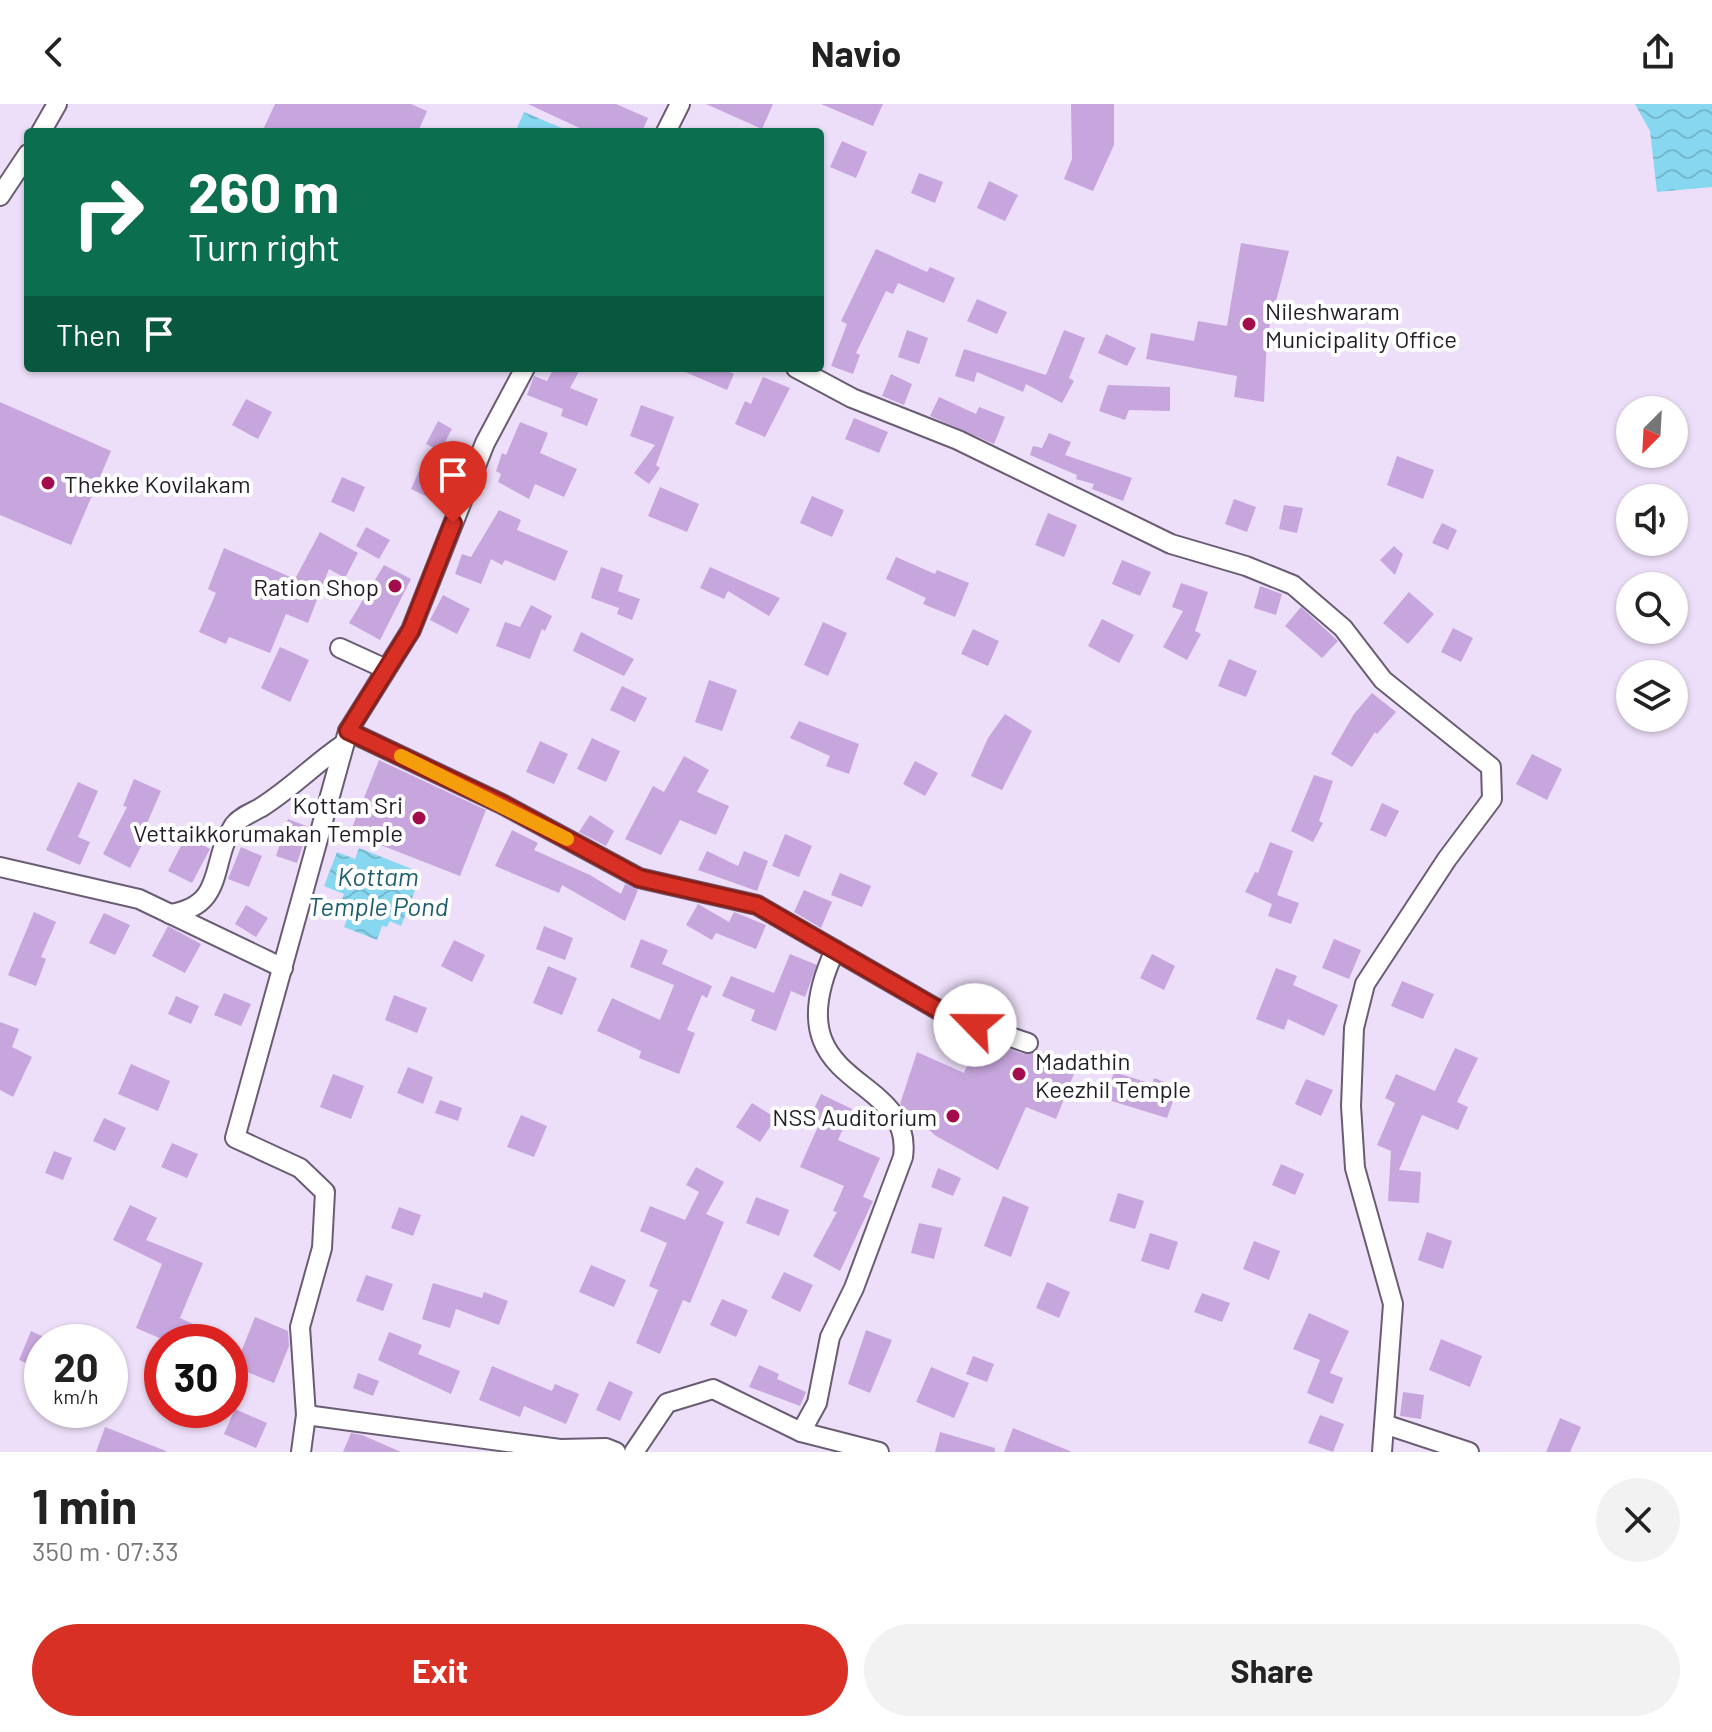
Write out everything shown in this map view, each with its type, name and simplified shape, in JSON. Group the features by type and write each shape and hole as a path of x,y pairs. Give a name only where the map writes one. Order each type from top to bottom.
{"street":[{"path":"43,128 57,104"},
{"path":"668,128 680,104"},
{"path":"0,196 24,160"},
{"path":"301,1452 306,1415 300,1327 322,1248 325,1192 300,1168 235,1138 346,737 411,630 485,443 523,372"},
{"path":"803,372 852,398 958,440 1171,544 1246,566 1293,585 1343,628 1383,680 1491,767 1492,799 1440,870 1365,984 1354,1028 1351,1106 1355,1168 1393,1304 1387,1425 1382,1452"},
{"path":"340,648 386,669"},
{"path":"170,914 192,911 210,892 237,822 299,781 346,737"},
{"path":"346,737 502,804 639,878 757,905 949,1016 1028,1043"},
{"path":"0,867 139,899 283,968"},
{"path":"801,1432 817,1403 830,1337 854,1288 903,1157 906,1138 890,1112 870,1090 834,1064 821,1044 817,998 835,950"},
{"path":"634,1452 667,1403 713,1389 801,1432 879,1452"},
{"path":"306,1415 560,1449 606,1448 616,1452"},
{"path":"1387,1425 1469,1452"}],"water":[{"path":"1635,104 1712,104 1712,187 1657,192 1650,131"},
{"path":"524,112 562,128 517,128"},
{"name":"Kottam Temple Pond","path":"359,848 412,869 407,881 417,885 401,926 390,921 387,927 382,926 377,940 344,927 352,907 341,902 344,894 324,886 337,852 355,859"}],"building":[{"path":"275,104 411,104 427,111 420,128 264,128"},
{"path":"528,104 616,104 648,118 644,128 579,128"},
{"path":"706,104 773,104 760,128"},
{"path":"821,104 883,104 873,126"},
{"path":"1071,104 1114,104 1114,145 1093,191 1064,179 1072,159"},
{"path":"842,141 867,152 856,178 830,167"},
{"path":"919,173 943,182 935,203 911,193"},
{"path":"989,181 1018,195 1005,221 977,208"},
{"name":"Nileshwaram Municipality Office","path":"1241,243 1289,251 1267,336 1264,402 1234,397 1237,376 1146,359 1151,333 1194,341 1198,321 1227,326"},
{"path":"876,249 927,272 930,267 955,278 944,303 898,283 893,294 886,291 856,353 860,355 853,374 831,366 847,324 841,321"},
{"path":"977,299 1007,312 997,334 967,321"},
{"path":"907,330 928,338 919,364 898,357"},
{"path":"1064,330 1085,338 1069,378 1074,381 1062,403 1026,384 1023,392 977,372 974,382 955,376 964,349 1046,375"},
{"path":"1106,334 1136,348 1127,366 1098,353"},
{"path":"552,372 579,372 570,388 598,399 587,426 561,416 563,409 527,395 534,376 547,381"},
{"path":"685,372 730,372 734,374 727,390"},
{"path":"891,374 912,384 904,405 882,396"},
{"path":"763,377 790,388 765,437 735,424 745,401 751,404"},
{"path":"1108,385 1170,387 1170,411 1129,410 1125,420 1099,411"},
{"path":"939,397 976,414 979,407 1005,417 994,444 930,416"},
{"path":"246,399 272,412 258,439 232,425"},
{"name":"Thekke Kovilakam","path":"0,402 111,451 71,545 0,515"},
{"path":"641,405 674,417 656,465 660,468 649,484 634,473 655,445 630,436"},
{"path":"854,418 888,432 879,453 845,439"},
{"path":"438,421 452,429 440,451 426,444"},
{"path":"520,422 548,433 540,453 577,469 564,497 535,484 529,499 498,482 501,474 496,471 502,453 506,455"},
{"path":"1049,433 1071,442 1065,455 1132,478 1123,501 1092,489 1094,484 1076,479 1077,475 1030,455 1033,446 1042,448"},
{"path":"1397,456 1434,470 1423,499 1387,485"},
{"path":"419,471 446,484 438,502 411,489"},
{"path":"342,477 365,487 354,512 331,502"},
{"path":"660,487 699,504 687,532 648,516"},
{"path":"812,496 844,510 832,537 800,523"},
{"path":"1234,499 1256,507 1247,532 1225,524"},
{"path":"1284,505 1303,508 1297,533 1279,529"},
{"path":"499,510 521,520 517,530 568,551 555,581 505,560 502,565 491,559 481,584 455,574 462,554 471,557"},
{"path":"1048,513 1077,525 1064,557 1035,545"},
{"path":"1442,523 1457,530 1448,550 1432,543"},
{"path":"366,527 390,540 379,559 356,546"},
{"path":"320,532 358,553 345,578 329,569 308,623 286,614 270,653 229,637 226,644 199,632 216,593 208,589 224,548 295,579"},
{"path":"1394,546 1403,554 1395,575 1380,560"},
{"path":"896,557 935,574 937,570 969,583 955,617 923,604 926,598 886,579"},
{"path":"1122,560 1151,572 1140,596 1112,584"},
{"path":"384,565 411,579 380,640 349,623"},
{"path":"601,567 623,575 618,591 640,599 632,620 617,614 619,608 591,598"},
{"path":"710,567 780,598 769,616 728,591 724,599 700,588"},
{"path":"1181,583 1208,592 1195,631 1201,634 1187,660 1163,647 1183,611 1172,607"},
{"path":"1260,586 1282,594 1276,615 1254,608"},
{"path":"1409,592 1434,614 1408,644 1383,623"},
{"path":"443,595 470,609 457,634 430,620"},
{"path":"531,605 552,616 545,631 542,629 530,659 496,646 505,622 520,627"},
{"path":"1301,607 1338,641 1322,658 1285,626"},
{"path":"1102,619 1134,635 1119,663 1088,646"},
{"path":"823,622 847,633 828,676 804,665"},
{"path":"1453,628 1473,638 1461,662 1441,652"},
{"path":"973,629 999,641 988,666 961,654"},
{"path":"581,632 634,659 624,676 573,651"},
{"path":"280,647 309,660 290,702 261,688"},
{"path":"1229,659 1257,671 1246,697 1218,686"},
{"path":"709,680 737,690 722,731 695,722"},
{"path":"622,686 647,698 635,722 610,710"},
{"path":"1372,693 1396,712 1377,734 1375,732 1352,767 1331,754 1354,714"},
{"path":"1005,714 1032,731 1002,790 971,776 988,738"},
{"path":"799,721 859,744 849,774 826,766 830,756 790,738"},
{"path":"592,738 620,751 606,782 577,769"},
{"path":"540,741 568,754 554,784 526,772"},
{"path":"1532,754 1562,769 1547,800 1516,784"},
{"path":"684,756 709,770 697,792 729,806 716,835 680,820 661,855 625,839 653,786 664,792"},
{"name":"Kottam Sri Vettaikkorumakan Temple","path":"379,760 486,810 460,876 350,833"},
{"path":"915,761 938,773 925,796 903,784"},
{"path":"1314,775 1333,781 1319,821 1323,823 1313,842 1291,831"},
{"path":"134,779 161,791 145,828 149,831 130,868 103,854 127,807 123,806"},
{"path":"78,782 98,791 78,837 90,842 80,865 46,850"},
{"path":"1382,803 1399,811 1386,837 1370,830"},
{"path":"590,815 614,831 606,846 579,832"},
{"path":"288,819 309,827 297,863 276,856"},
{"path":"512,830 538,843 534,850 590,875 621,894 625,884 638,890 625,921 562,885 559,893 495,866"},
{"path":"785,834 812,846 799,877 772,866"},
{"path":"186,836 210,849 192,883 168,871"},
{"path":"1270,842 1293,851 1277,895 1299,903 1291,924 1268,916 1272,904 1245,892 1255,872 1258,873"},
{"path":"241,847 262,856 249,887 228,879"},
{"path":"707,851 738,866 744,851 768,861 757,891 698,870"},
{"path":"840,873 871,886 862,907 831,895"},
{"path":"804,890 832,902 821,928 794,912"},
{"path":"698,904 729,922 734,912 766,925 756,949 716,933 712,940 686,925"},
{"path":"246,905 268,918 256,937 235,924"},
{"path":"34,912 56,922 41,957 46,959 36,986 8,975"},
{"path":"104,913 130,925 115,955 89,943"},
{"path":"168,926 201,944 185,973 152,956"},
{"path":"544,926 573,938 565,960 536,949"},
{"path":"641,939 668,950 662,964 712,986 707,998 702,995 687,1030 695,1033 679,1074 639,1058 641,1051 597,1031 612,998 660,1020 674,985 630,967"},
{"path":"1334,939 1361,950 1349,979 1322,968"},
{"path":"454,940 485,955 472,982 441,966"},
{"path":"790,954 817,965 805,997 791,991 776,1031 751,1021 755,1010 722,996 731,976 774,993"},
{"path":"1152,954 1175,966 1164,990 1140,978"},
{"path":"548,966 577,978 562,1015 533,1003"},
{"path":"1276,968 1297,976 1293,985 1338,1005 1324,1036 1288,1019 1284,1030 1256,1019"},
{"path":"1402,981 1434,994 1423,1019 1391,1006"},
{"path":"224,993 251,1004 241,1026 214,1015"},
{"path":"394,995 427,1008 417,1033 385,1020"},
{"path":"176,996 199,1006 191,1024 168,1014"},
{"path":"0,1022 19,1029 12,1047 32,1057 13,1097 0,1090"},
{"path":"978,1038 1024,1054 1037,1050 1077,1066 1056,1119 1026,1107 998,1170 936,1136 900,1104 917,1052 964,1073"},
{"path":"1455,1048 1478,1058 1457,1102 1468,1107 1458,1130 1422,1115 1399,1170 1421,1172 1419,1203 1388,1201 1391,1151 1377,1145 1395,1103 1385,1098 1396,1074 1435,1091"},
{"path":"131,1064 170,1081 158,1111 118,1094"},
{"path":"408,1067 433,1077 423,1104 397,1093"},
{"path":"1114,1072 1152,1084 1154,1078 1178,1087 1167,1118 1105,1099"},
{"path":"333,1074 364,1086 351,1119 320,1107"},
{"path":"1306,1079 1333,1090 1321,1116 1295,1104"},
{"path":"821,1094 852,1109 838,1140 880,1158 863,1197 873,1201 840,1271 813,1256 837,1212 833,1211 844,1186 800,1167 820,1122 810,1117"},
{"path":"440,1100 462,1108 458,1121 435,1113"},
{"path":"752,1103 776,1118 760,1142 736,1127"},
{"path":"521,1115 547,1126 534,1157 507,1147"},
{"path":"104,1118 126,1128 115,1151 93,1141"},
{"path":"172,1143 198,1154 187,1178 161,1167"},
{"path":"54,1151 72,1158 63,1180 45,1173"},
{"path":"1281,1164 1304,1174 1295,1195 1272,1185"},
{"path":"696,1167 724,1182 706,1214 724,1222 690,1303 683,1300 660,1354 636,1343 658,1290 649,1286 667,1243 640,1231 650,1206 685,1220 699,1192 686,1185"},
{"path":"938,1168 961,1178 953,1196 931,1187"},
{"path":"1118,1193 1144,1201 1135,1229 1109,1221"},
{"path":"1003,1196 1029,1207 1011,1257 984,1246"},
{"path":"756,1197 789,1210 779,1236 746,1223"},
{"path":"130,1205 157,1218 146,1240 203,1263 180,1318 193,1324 144,1324 144,1331 136,1328 162,1264 113,1240"},
{"path":"399,1207 421,1215 413,1236 391,1228"},
{"path":"919,1223 942,1228 934,1259 911,1253"},
{"path":"1427,1232 1452,1241 1443,1269 1418,1260"},
{"path":"1150,1233 1178,1242 1169,1270 1141,1261"},
{"path":"1254,1241 1280,1251 1269,1280 1243,1269"},
{"path":"591,1265 626,1280 614,1307 579,1292"},
{"path":"784,1272 813,1285 800,1312 771,1298"},
{"path":"366,1275 393,1284 383,1311 356,1301"},
{"path":"1047,1282 1070,1292 1059,1318 1036,1308"},
{"path":"433,1283 482,1298 484,1292 508,1301 499,1325 456,1309 450,1328 422,1319"},
{"path":"1202,1293 1230,1303 1222,1322 1194,1312"},
{"path":"722,1299 748,1310 736,1337 710,1325"},
{"path":"1309,1313 1349,1331 1330,1373 1343,1378 1333,1404 1307,1393 1320,1360 1293,1349"},
{"path":"255,1317 288,1331 289,1346 274,1383 248,1372 248,1334"},
{"path":"866,1330 892,1340 870,1393 848,1384"},
{"path":"389,1332 422,1345 418,1354 460,1371 451,1394 378,1360"},
{"path":"1441,1339 1482,1356 1470,1387 1429,1370"},
{"path":"973,1356 994,1364 987,1382 966,1374"},
{"path":"759,1365 779,1374 777,1379 806,1392 800,1406 749,1387"},
{"path":"492,1366 552,1391 555,1384 579,1394 566,1424 524,1406 520,1417 479,1400"},
{"path":"931,1367 969,1383 954,1418 916,1402"},
{"path":"358,1373 379,1381 373,1396 353,1388"},
{"path":"609,1381 633,1392 620,1421 596,1410"},
{"path":"1403,1392 1424,1395 1421,1419 1400,1416"},
{"path":"248,1415 267,1423 256,1448 224,1434 227,1428 248,1428"},
{"path":"1320,1415 1344,1424 1333,1452 1308,1443"},
{"path":"1560,1418 1581,1427 1570,1452 1546,1452"},
{"path":"105,1428 166,1451 165,1452 96,1452"},
{"path":"1013,1428 1070,1451 1070,1452 1004,1452"},
{"path":"940,1432 995,1448 995,1452 935,1452"},
{"path":"351,1433 362,1435 401,1452 343,1452"}],"slow traffic":[{"path":"401,756 567,839"}],"place":[{"name":"Nileshwaram Municipality Office","path":"1249,324"},
{"name":"Thekke Kovilakam","path":"48,483"},
{"name":"Ration Shop","path":"395,586"},
{"name":"Kottam Sri Vettaikkorumakan Temple","path":"419,818"},
{"name":"Madathin Keezhil Temple","path":"1019,1074"},
{"name":"NSS Auditorium","path":"953,1116"}],"route":[{"path":"453,523 411,630 348,731 502,804 639,878 757,905 949,1016 975,1025"}]}
